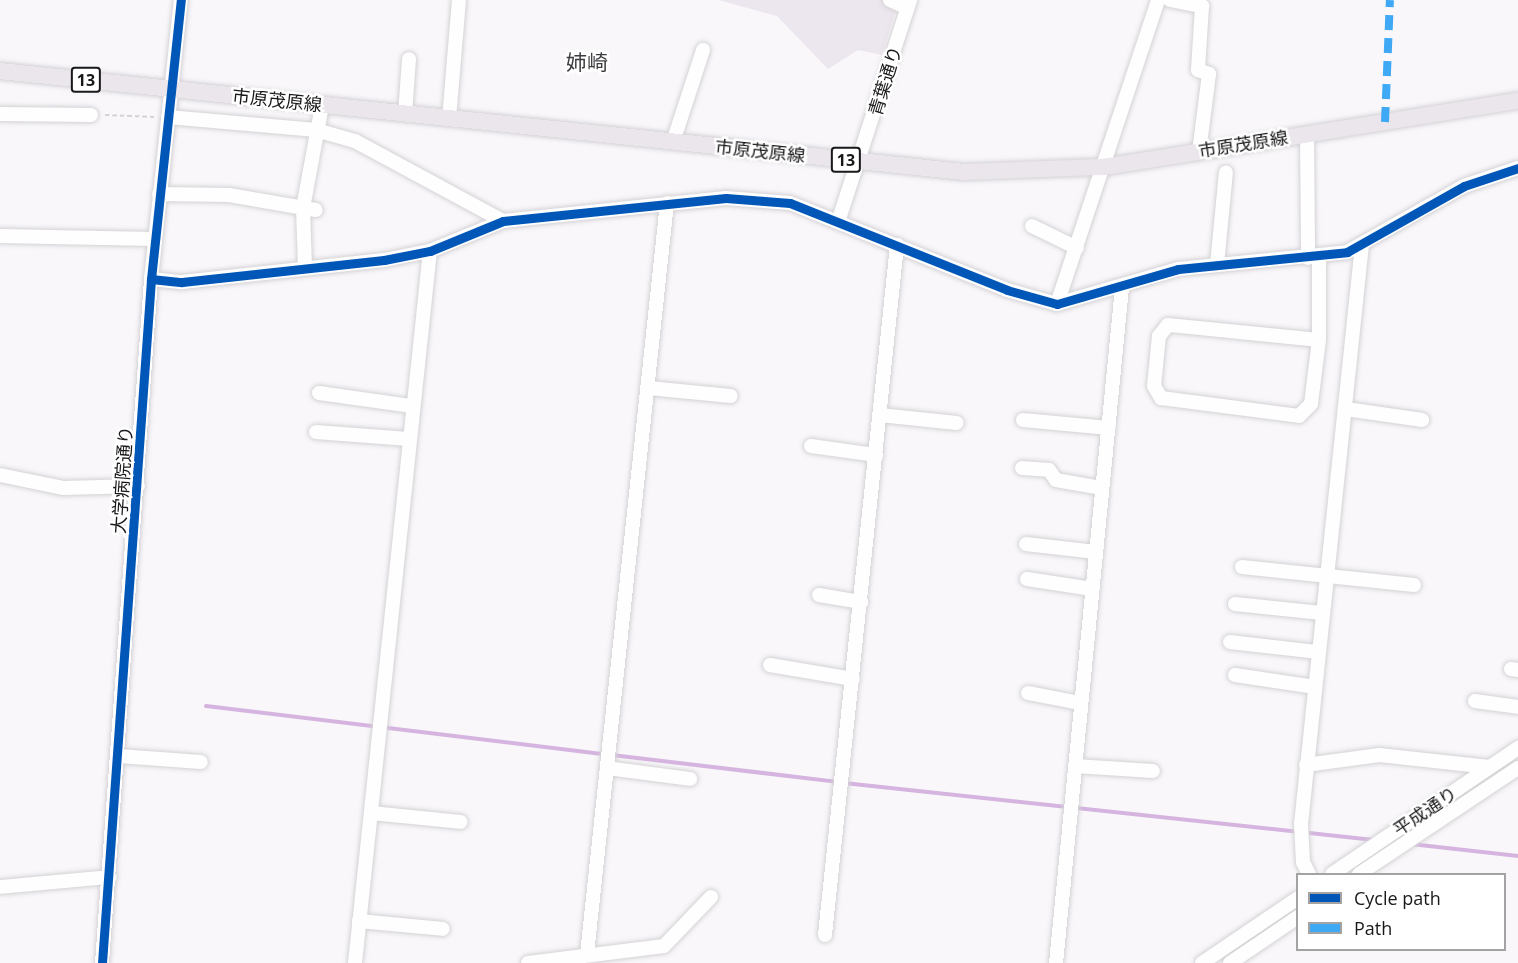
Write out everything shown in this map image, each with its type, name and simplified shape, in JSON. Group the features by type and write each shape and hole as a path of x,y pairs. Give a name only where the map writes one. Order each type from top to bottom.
{"main road":[{"name":"市原茂原線","path":"0,71 965,172 1104,167 1518,101"}],"street":[{"name":"大学病院通り","path":"102,963 111,877 154,239 181,0"},
{"path":"449,118 459,0"},
{"path":"890,0 909,4"},
{"path":"1057,303 1158,0"},
{"path":"1170,0 1202,6 1198,70 1209,75 1199,152"},
{"name":"青葉通り","path":"839,219 860,162 909,4"},
{"path":"673,142 703,50"},
{"path":"405,114 409,59"},
{"path":"305,268 316,130 322,105"},
{"path":"0,114 92,114"},
{"path":"168,117 316,130 355,141 503,221"},
{"path":"1307,134 1318,340 1311,404 1299,416 1161,398 1154,386 1159,336 1168,325 1318,340"},
{"path":"151,279 182,282 305,268 430,250 503,221 726,198 790,203 839,219 897,244 1057,303 1122,287 1178,269 1313,258 1362,245 1464,186 1518,168"},
{"path":"1217,265 1226,172"},
{"path":"159,194 230,195 309,209"},
{"path":"587,954 667,203"},
{"path":"1032,226 1077,248"},
{"path":"0,236 154,239"},
{"path":"825,935 897,244"},
{"path":"1308,873 1303,862 1301,824 1306,765 1362,245"},
{"path":"355,963 430,250"},
{"path":"1056,963 1122,287"},
{"path":"649,388 731,396"},
{"path":"319,393 412,406"},
{"path":"1346,409 1422,420"},
{"path":"880,415 957,423"},
{"path":"1023,420 1109,428"},
{"path":"316,432 409,439"},
{"path":"811,446 876,455"},
{"path":"1022,468 1049,470 1056,480 1102,488"},
{"path":"0,475 63,488 138,486"},
{"path":"1026,544 1096,552"},
{"path":"1242,567 1414,585"},
{"path":"1027,579 1092,589"},
{"path":"819,595 861,602"},
{"path":"1235,604 1322,613"},
{"path":"1230,642 1318,652"},
{"path":"770,665 853,679"},
{"path":"1236,675 1315,687"},
{"path":"1028,693 1080,703"},
{"path":"1475,701 1518,707"},
{"name":"平成通り","path":"1333,873 1518,748"},
{"path":"1306,765 1379,755 1489,767"},
{"path":"119,756 201,762"},
{"path":"1075,766 1154,771"},
{"path":"607,768 690,779"},
{"name":"平成通り","path":"1360,873 1518,768"},
{"path":"371,813 462,822"},
{"path":"0,887 111,877"},
{"path":"528,963 664,946 711,897"},
{"path":"1202,963 1296,899"},
{"path":"1230,963 1296,918"},
{"path":"359,921 443,929"}],"path":[{"path":"92,114 168,117"}],"shaded area":[{"path":"718,0 899,0 882,55 858,50 828,69 777,16"}],"waterway":[{"path":"206,706 604,754"},
{"path":"612,755 837,782"},
{"path":"844,783 1374,840"},
{"path":"1411,844 1518,856"}],"marked path":[{"path":"1385,122 1390,0"}],"cycle path":[{"path":"102,963 151,279 181,0"},
{"path":"151,279 182,282 384,260 430,251 503,221 726,198 790,203 1007,290 1057,304 1178,269 1347,252 1464,186 1518,168"}],"district":[{"name":"姉崎","path":"587,62"}]}
